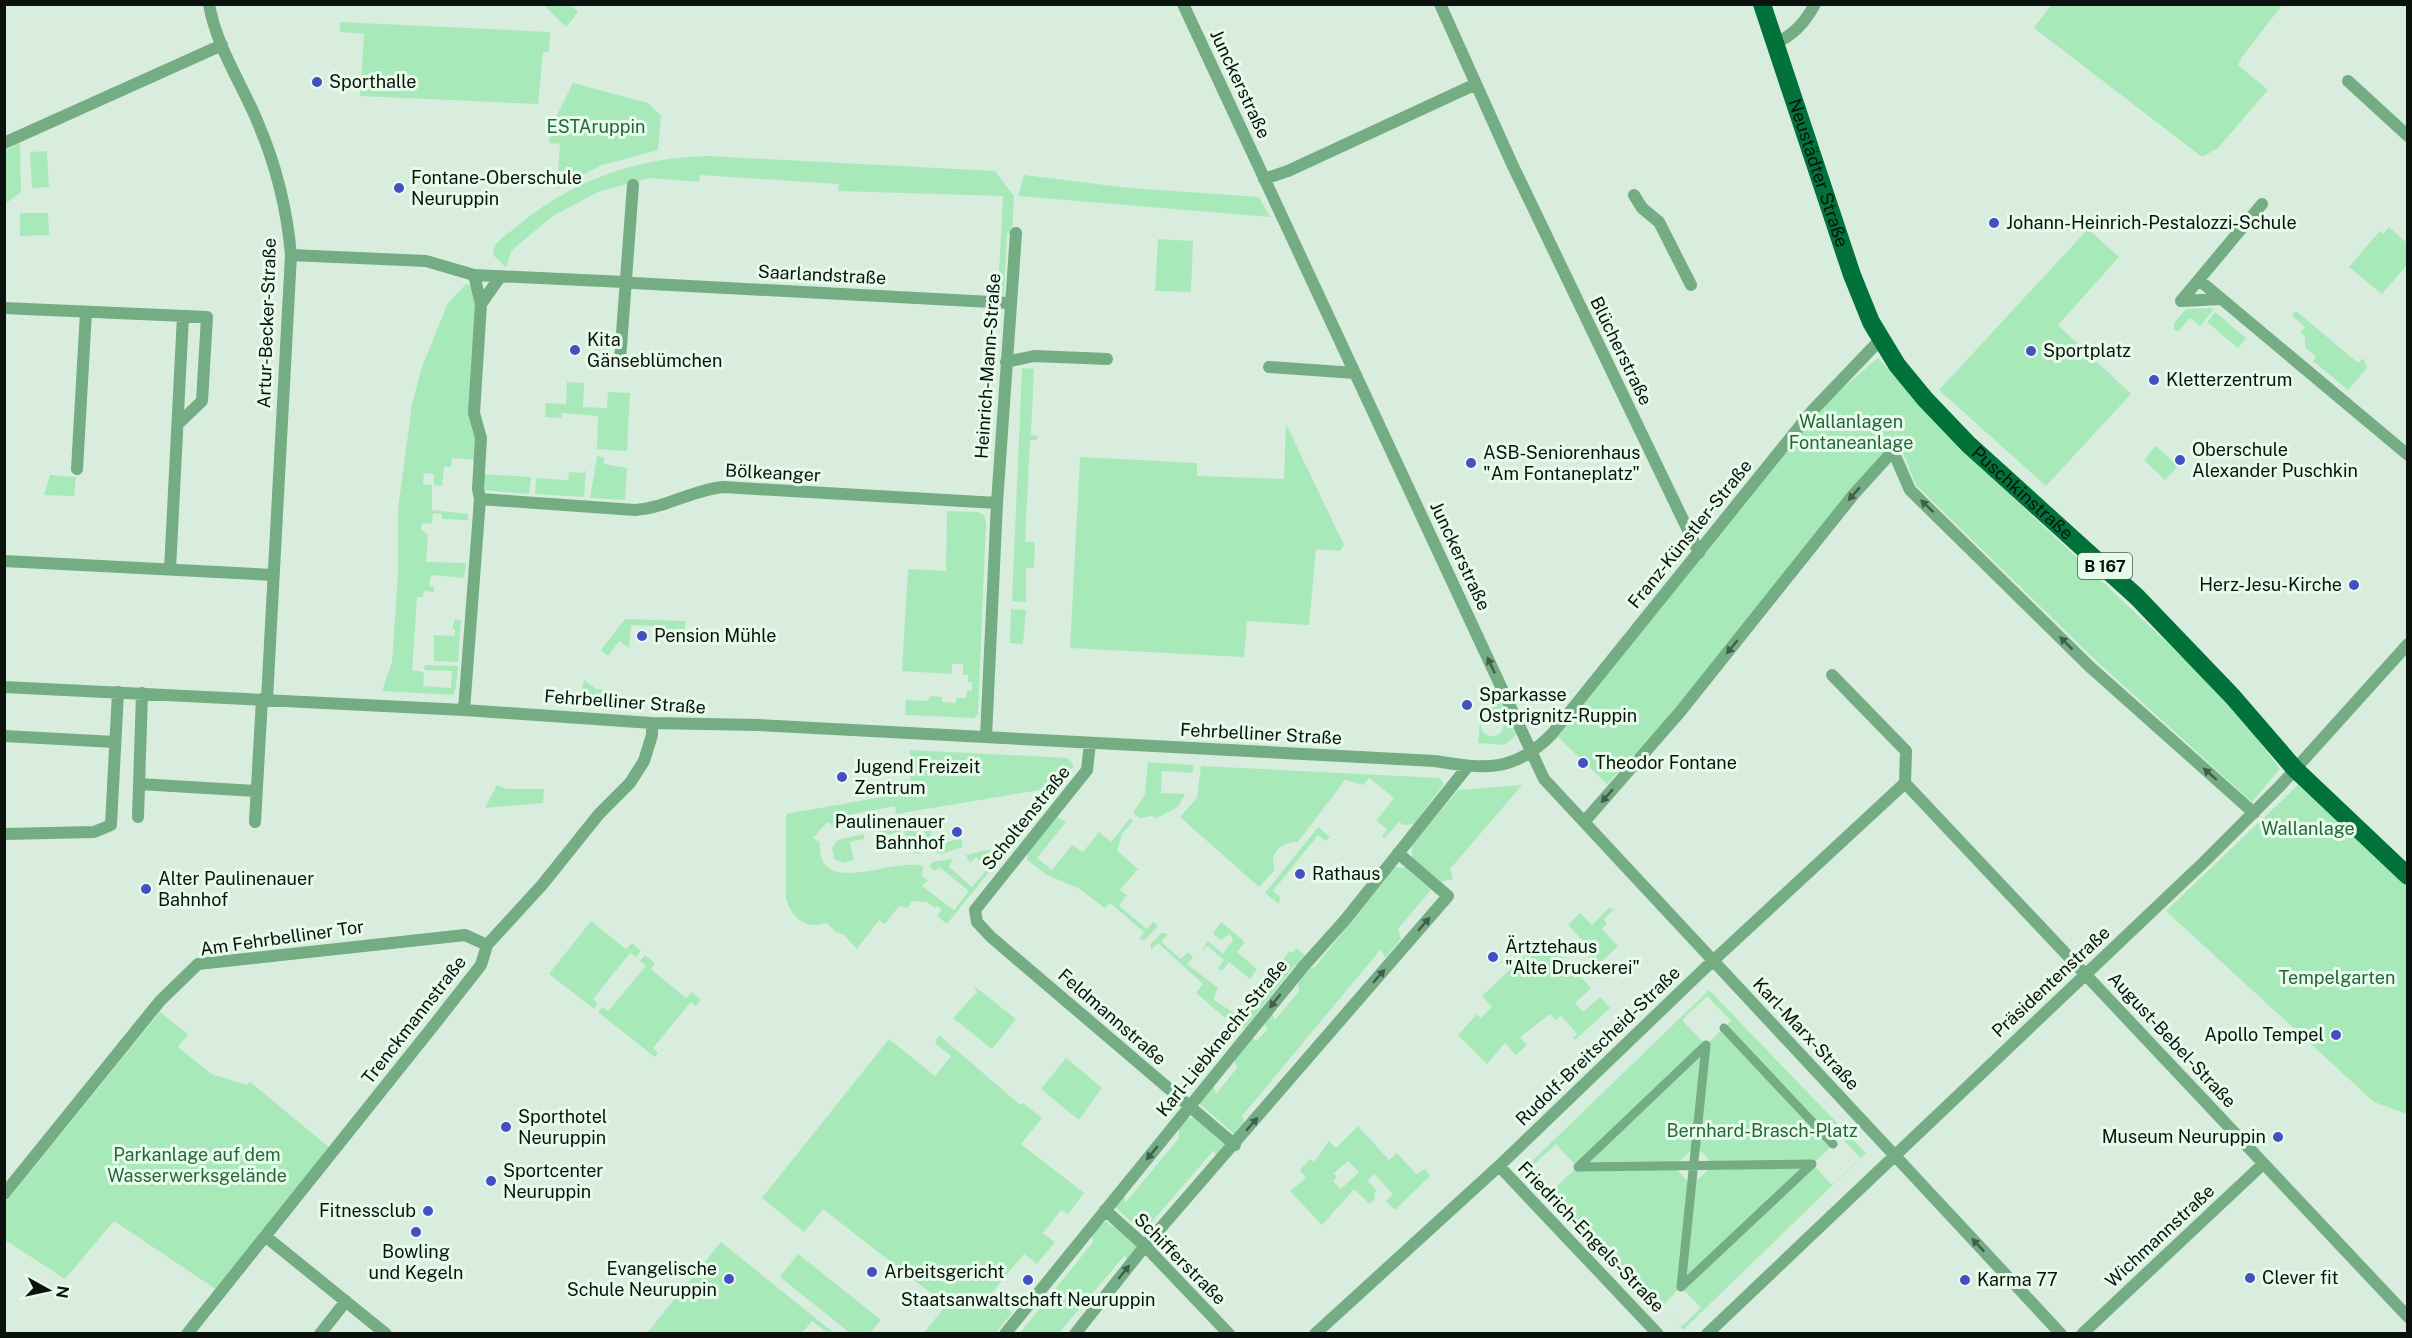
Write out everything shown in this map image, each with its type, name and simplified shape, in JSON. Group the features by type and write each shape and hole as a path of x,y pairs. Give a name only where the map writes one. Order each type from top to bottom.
{"main road":[{"name":"Neustädter Straße","path":"1762,4 1852,275 1880,340"},
{"name":"Puschkinstraße","path":"1880,340 1918,392 1954,429 2138,597 2233,697 2295,769"},
{"name":"B 167","path":"2295,769 2408,876"}],"street":[{"name":"Junckerstraße","path":"1183,4 1532,754"},
{"name":"Blücherstraße","path":"1440,4 1512,164 1699,553"},
{"path":"1775,43 1787,38 1796,30 1815,4"},
{"name":"Artur-Becker-Straße","path":"208,8 222,45 270,151 285,207 291,255 264,699"},
{"path":"4,143 222,45"},
{"path":"2348,81 2408,136"},
{"path":"1264,179 1288,171 1476,84"},
{"path":"620,360 629,269 633,184"},
{"path":"1634,195 1642,208 1659,222 1692,285"},
{"path":"2221,299 2181,301 2262,204"},
{"name":"Heinrich-Mann-Straße","path":"997,503 1016,233"},
{"name":"Saarlandstraße","path":"291,255 426,261 474,275 500,277 627,280 1010,303"},
{"path":"464,710 480,499 478,489 481,438 474,413 481,304 474,275"},
{"path":"481,304 500,277"},
{"path":"2199,280 2408,455"},
{"path":"4,308 207,317 202,401 178,424"},
{"path":"77,469 86,312"},
{"path":"170,569 183,316"},
{"name":"Franz-Künstler-Straße","path":"1532,754 1552,734 1812,411 1880,340"},
{"path":"1006,362 1034,356 1107,359"},
{"path":"1269,367 1355,373"},
{"path":"1584,822 1680,712 1854,494 1893,451 1910,490 2089,666 2254,813"},
{"name":"Bölkeanger","path":"480,499 635,510 652,509 702,491 723,487 997,503"},
{"path":"986,737 997,503"},
{"path":"4,561 273,575"},
{"name":"Präsidentenstraße","path":"1707,1334 2254,813 2408,644"},
{"path":"1832,675 1906,751 1905,783"},
{"name":"Fehrbelliner Straße","path":"4,687 464,710 652,723 759,725 1435,761 1468,766 1508,764 1532,754"},
{"path":"4,834 94,832 111,825 118,692"},
{"path":"138,817 142,693"},
{"path":"255,822 264,699"},
{"name":"Trenckmannstraße","path":"187,1334 481,965 487,945 542,885 599,814 630,783 644,761 652,735 652,723"},
{"path":"4,736 115,742"},
{"name":"Scholtenstraße","path":"975,910 1088,770 1090,743"},
{"name":"Karl-Marx-Straße","path":"1532,754 1544,779 2061,1334"},
{"name":"Karl-Liebknecht-Straße","path":"1005,1334 1468,766"},
{"name":"Rudolf-Breitscheid-Straße","path":"1314,1334 1499,1166 1712,961 1905,783"},
{"name":"August-Bebel-Straße","path":"1905,783 2406,1313"},
{"path":"139,784 256,791"},
{"path":"1074,1334 1145,1246 1235,1145 1448,896 1398,853"},
{"name":"Feldmannstraße","path":"975,910 977,922 991,937 1235,1145"},
{"name":"Am Fehrbelliner Tor","path":"4,1194 160,1001 198,964 465,935 487,945"},
{"path":"1724,1028 1833,1144"},
{"path":"1694,1166 1682,1287 1812,1164 1694,1166 1578,1167 1706,1045 1694,1166"},
{"name":"Wichmannstraße","path":"2082,1334 2263,1164"},
{"name":"Friedrich-Engels-Straße","path":"1499,1166 1658,1334"},
{"name":"Schifferstraße","path":"1105,1210 1145,1246 1229,1334"},
{"path":"265,1236 386,1334"},
{"path":"320,1334 346,1301"}],"green space":[{"path":"544,5 571,5 578,12 566,27"},
{"path":"2051,5 2282,5 2238,65 2268,90 2218,148 2202,157 2034,28"},
{"path":"340,22 550,32 549,52 543,52 538,104 360,96 364,34 340,32"},
{"name":"ESTAruppin","path":"573,83 648,103 661,116 658,150 602,165 557,189 560,144 549,143 551,127"},
{"path":"20,143 21,192 5,204 5,151"},
{"path":"47,151 49,187 32,188 30,152"},
{"path":"709,156 995,171 1014,196 1012,234 1007,234 1004,295 998,294 1003,196 838,191 839,184 700,175 699,182 649,178 598,192 553,216 512,250 506,267 493,255 497,243 536,211 582,185 630,167 656,161"},
{"path":"1024,175 1129,188 1259,197 1270,217 1018,196"},
{"path":"20,213 48,213 49,235 20,236"},
{"path":"2389,227 2407,243 2407,265 2382,294 2349,267 2380,231 2383,234"},
{"name":"Sportplatz","path":"2088,229 2119,257 2058,325 2131,394 2046,486 1939,390"},
{"path":"1158,239 1193,241 1191,292 1155,291"},
{"path":"466,284 473,287 479,306 477,460 452,458 451,467 444,467 442,486 434,485 434,474 424,473 423,484 432,485 432,510 468,514 468,520 442,519 442,514 433,513 432,524 422,523 421,529 428,535 426,562 466,563 464,578 431,575 429,586 434,587 434,592 424,591 423,597 417,597 412,670 424,672 423,686 451,688 452,671 424,670 425,665 458,666 456,688 453,695 382,691 392,662 398,574 398,509 412,404 422,367 448,303"},
{"path":"2211,308 2213,310 2200,326 2190,318 2178,332 2174,329 2174,323 2186,309"},
{"path":"2296,311 2358,363 2363,358 2367,368 2348,390 2313,361 2316,357 2305,347 2305,336 2300,333 2305,327 2292,316"},
{"path":"2215,312 2246,338 2238,348 2207,322"},
{"name":"Wallanlagen Fontaneanlage","path":"1878,358 1958,446 2228,700 2280,769 2252,802 2092,657 1916,485 1898,441 1850,492 1682,702 1607,784 1558,737 1822,406"},
{"path":"1022,368 1034,369 1031,435 1038,436 1037,440 1030,440 1025,542 1035,542 1034,568 1026,568 1026,602 1012,601"},
{"path":"567,382 584,383 583,407 607,408 608,392 630,393 627,451 597,449 598,416 562,413 561,418 545,417 546,403 566,404"},
{"path":"1286,424 1344,545 1340,551 1316,549 1309,625 1247,621 1244,657 1070,648 1080,457 1197,463 1197,476 1284,479"},
{"path":"2156,446 2178,466 2165,480 2144,460"},
{"path":"597,456 604,457 604,464 627,468 625,500 590,498"},
{"path":"586,470 584,497 535,494 536,478 568,480 569,472 583,473"},
{"path":"482,474 531,477 529,494 481,490"},
{"path":"50,475 76,477 74,496 44,495"},
{"path":"947,511 978,512 984,515 986,523 978,714 974,718 905,715 906,700 927,701 931,696 942,697 942,702 956,703 956,698 966,698 967,691 972,691 972,682 968,682 968,675 963,675 963,664 952,664 952,674 902,671 908,569 946,571"},
{"path":"1011,609 1026,610 1023,644 1010,643"},
{"path":"455,619 461,620 458,662 434,661 434,635 455,636 455,629 452,629"},
{"path":"625,619 685,621 685,633 653,631 653,626 631,625 629,648 619,641 608,656 601,650"},
{"path":"584,680 596,689 605,690 605,696 619,697 618,704 579,702"},
{"path":"1497,699 1504,707 1516,735 1505,745 1478,743 1480,722 1482,731 1489,736 1497,735 1502,731 1501,716 1487,711"},
{"path":"910,750 1068,758 1074,766 1057,787 896,814 895,806 842,816 844,826 836,828 827,822 813,838 820,842 822,859 830,869 842,873 909,865 923,866 922,876 928,880 922,886 954,910 969,891 939,867 935,871 929,866 933,862 953,859 949,867 972,887 988,868 976,857 970,863 966,855 992,849 986,856 993,861 1050,792 1055,790 947,924 937,916 942,910 937,906 935,908 927,902 912,901 907,908 899,906 885,924 879,920 857,949 844,935 836,932 826,923 812,925 801,921 792,912 786,899 786,814 910,792"},
{"path":"1148,762 1193,765 1193,773 1162,771 1161,793 1185,794 1178,807 1157,818 1152,816 1140,818 1133,813 1145,794"},
{"path":"1201,766 1440,778 1444,784 1414,824 1404,825 1399,822 1384,839 1382,837 1387,829 1376,821 1394,798 1369,778 1363,785 1345,780 1298,842 1281,846 1273,858 1275,870 1259,887 1180,817 1197,798"},
{"path":"497,785 506,789 544,789 543,803 485,808"},
{"path":"1522,785 1450,869 1453,879 1441,882 1412,858 1412,845 1458,790"},
{"name":"Tempelgarten","path":"2298,785 2407,886 2407,1114 2374,1102 2166,911"},
{"path":"1057,817 1066,822 1037,858 1052,870 1072,845 1083,852 1099,832 1111,842 1130,818 1133,821 1122,834 1117,851 1138,869 1120,890 1127,895 1119,906 1147,929 1153,922 1158,926 1145,940 1139,939 1144,932 1110,903 1105,908 1078,888 1047,875 1027,860 1028,853"},
{"path":"904,826 909,830 917,829 921,852 918,854 909,851 904,831 881,836 880,831"},
{"path":"930,826 933,844 938,848 945,847 946,842 961,839 963,847 940,854 931,850 923,827"},
{"path":"1318,827 1330,837 1326,841 1318,835 1273,891 1280,897 1279,904 1265,893"},
{"path":"864,834 864,839 850,842 854,860 843,863 834,859 832,848 838,840"},
{"path":"1395,867 1406,868 1431,890 1398,929 1401,939 1385,958 1381,949 1242,1116 1245,1125 1235,1135 1199,1103 1213,1085 1216,1094 1237,1068 1234,1061 1253,1038 1257,1041 1268,1028 1263,1024 1272,1014 1275,1020 1299,991 1298,979 1307,969 1315,967"},
{"path":"1609,908 1614,909 1604,919 1607,924 1602,929 1618,946 1600,963 1602,965 1598,968 1587,955 1586,944 1568,925 1580,913 1592,925"},
{"path":"591,921 626,949 632,943 641,951 636,957 630,953 593,999 598,1004 594,1009 549,974"},
{"path":"1221,922 1245,942 1237,952 1257,969 1250,979 1229,962 1222,971 1218,968 1224,960 1208,946 1201,951 1208,941 1223,954 1233,940 1230,934 1221,940 1213,934"},
{"path":"1161,933 1168,934 1161,942 1181,959 1188,952 1193,957 1187,964 1218,988 1213,999 1244,1020 1286,968 1280,963 1290,951 1292,953 1296,948 1307,957 1299,967 1295,965 1245,1028 1237,1028 1196,993 1203,984 1158,943 1151,950 1151,944"},
{"path":"1544,938 1591,988 1575,1003 1583,1012 1600,997 1610,1008 1575,1040 1573,1038 1577,1034 1561,1016 1556,1020 1550,1014 1520,1037 1527,1045 1516,1055 1505,1043 1487,1064 1458,1035 1477,1014 1481,1018 1492,1007 1482,996"},
{"path":"645,955 655,963 651,969 686,998 692,992 701,1000 696,1006 691,1002 653,1048 658,1053 655,1057 598,1012 602,1007 608,1011 646,966 640,961"},
{"path":"974,986 1016,1019 992,1049 953,1018 977,992"},
{"name":"Bernhard-Brasch-Platz","path":"1709,990 1866,1153 1683,1330 1526,1167","holes":["1707,996 1731,1021 1706,1045 1682,1020","1841,1137 1860,1158 1832,1185 1813,1164","1556,1144 1577,1167 1552,1191 1530,1168","1696,1146 1714,1165 1691,1185 1674,1166","1681,1287 1701,1308 1681,1327 1661,1307"]},
{"name":"Parkanlage auf dem Wasserwerksgelände","path":"160,1012 188,1034 178,1047 211,1074 247,1085 250,1082 330,1148 217,1290 114,1221 65,1279 5,1240 4,1204"},
{"path":"939,1035 1020,1105 1023,1103 1042,1118 1021,1144 1084,1193 1068,1214 1061,1210 1043,1233 1055,1242 1037,1264 1024,1254 990,1295 1012,1313 996,1333 924,1333 946,1305 823,1209 804,1232 762,1198 889,1039 935,1076 951,1056 935,1043"},
{"path":"1066,1058 1102,1088 1079,1120 1041,1089"},
{"path":"1186,1118 1194,1118 1227,1145 1217,1159 1214,1150 1150,1224 1154,1232 1150,1236 1146,1235 1114,1206 1123,1193 1126,1202 1179,1138 1179,1126"},
{"path":"1358,1126 1389,1160 1397,1153 1416,1174 1425,1169 1430,1176 1395,1210 1386,1201 1393,1194 1374,1174 1368,1181 1377,1191 1374,1194 1375,1199 1370,1204 1354,1189 1322,1225 1290,1191 1306,1178 1300,1170 1310,1159 1314,1162 1329,1141 1336,1148","holes":["1348,1161 1359,1172 1341,1189 1333,1181 1337,1177 1334,1173"]},
{"path":"1105,1221 1135,1242 1137,1248 1127,1263 1125,1255 1059,1333 1019,1334 1093,1242 1092,1233"},
{"name":"Evangelische Schule Neuruppin","path":"721,1242 834,1333 828,1333 812,1321 802,1333 647,1333"},
{"path":"798,1254 881,1320 870,1333 850,1333 780,1277"}],"place":[{"name":"Sporthalle","path":"317,82"},
{"name":"Fontane-Oberschule Neuruppin","path":"399,188"},
{"name":"Johann-Heinrich-Pestalozzi-Schule","path":"1994,223"},
{"name":"Kita Gänseblümchen","path":"575,350"},
{"name":"Sportplatz","path":"2031,351"},
{"name":"Kletterzentrum","path":"2154,380"},
{"name":"Oberschule Alexander Puschkin","path":"2180,460"},
{"name":"ASB-Seniorenhaus \"Am Fontaneplatz\"","path":"1471,463"},
{"name":"Herz-Jesu-Kirche","path":"2354,585"},
{"name":"Pension Mühle","path":"642,636"},
{"name":"Sparkasse Ostprignitz-Ruppin","path":"1467,705"},
{"name":"Theodor Fontane","path":"1583,763"},
{"name":"Jugend Freizeit Zentrum","path":"842,777"},
{"name":"Paulinenauer Bahnhof","path":"957,832"},
{"name":"Rathaus","path":"1300,874"},
{"name":"Alter Paulinenauer Bahnhof","path":"146,889"},
{"name":"Ärtztehaus \"Alte Druckerei\"","path":"1493,957"},
{"name":"Apollo Tempel","path":"2336,1035"},
{"name":"Sporthotel Neuruppin","path":"506,1127"},
{"name":"Museum Neuruppin","path":"2278,1137"},
{"name":"Sportcenter Neuruppin","path":"491,1181"},
{"name":"Fitnessclub","path":"428,1211"},
{"name":"Bowling und Kegeln","path":"416,1232"},
{"name":"Arbeitsgericht","path":"872,1272"},
{"name":"Clever fit","path":"2250,1278"},
{"name":"Evangelische Schule Neuruppin","path":"729,1279"},
{"name":"Staatsanwaltschaft Neuruppin","path":"1028,1280"},
{"name":"Karma 77","path":"1965,1280"}],"park label":[{"name":"Wallanlage","path":"2308,829"}]}
